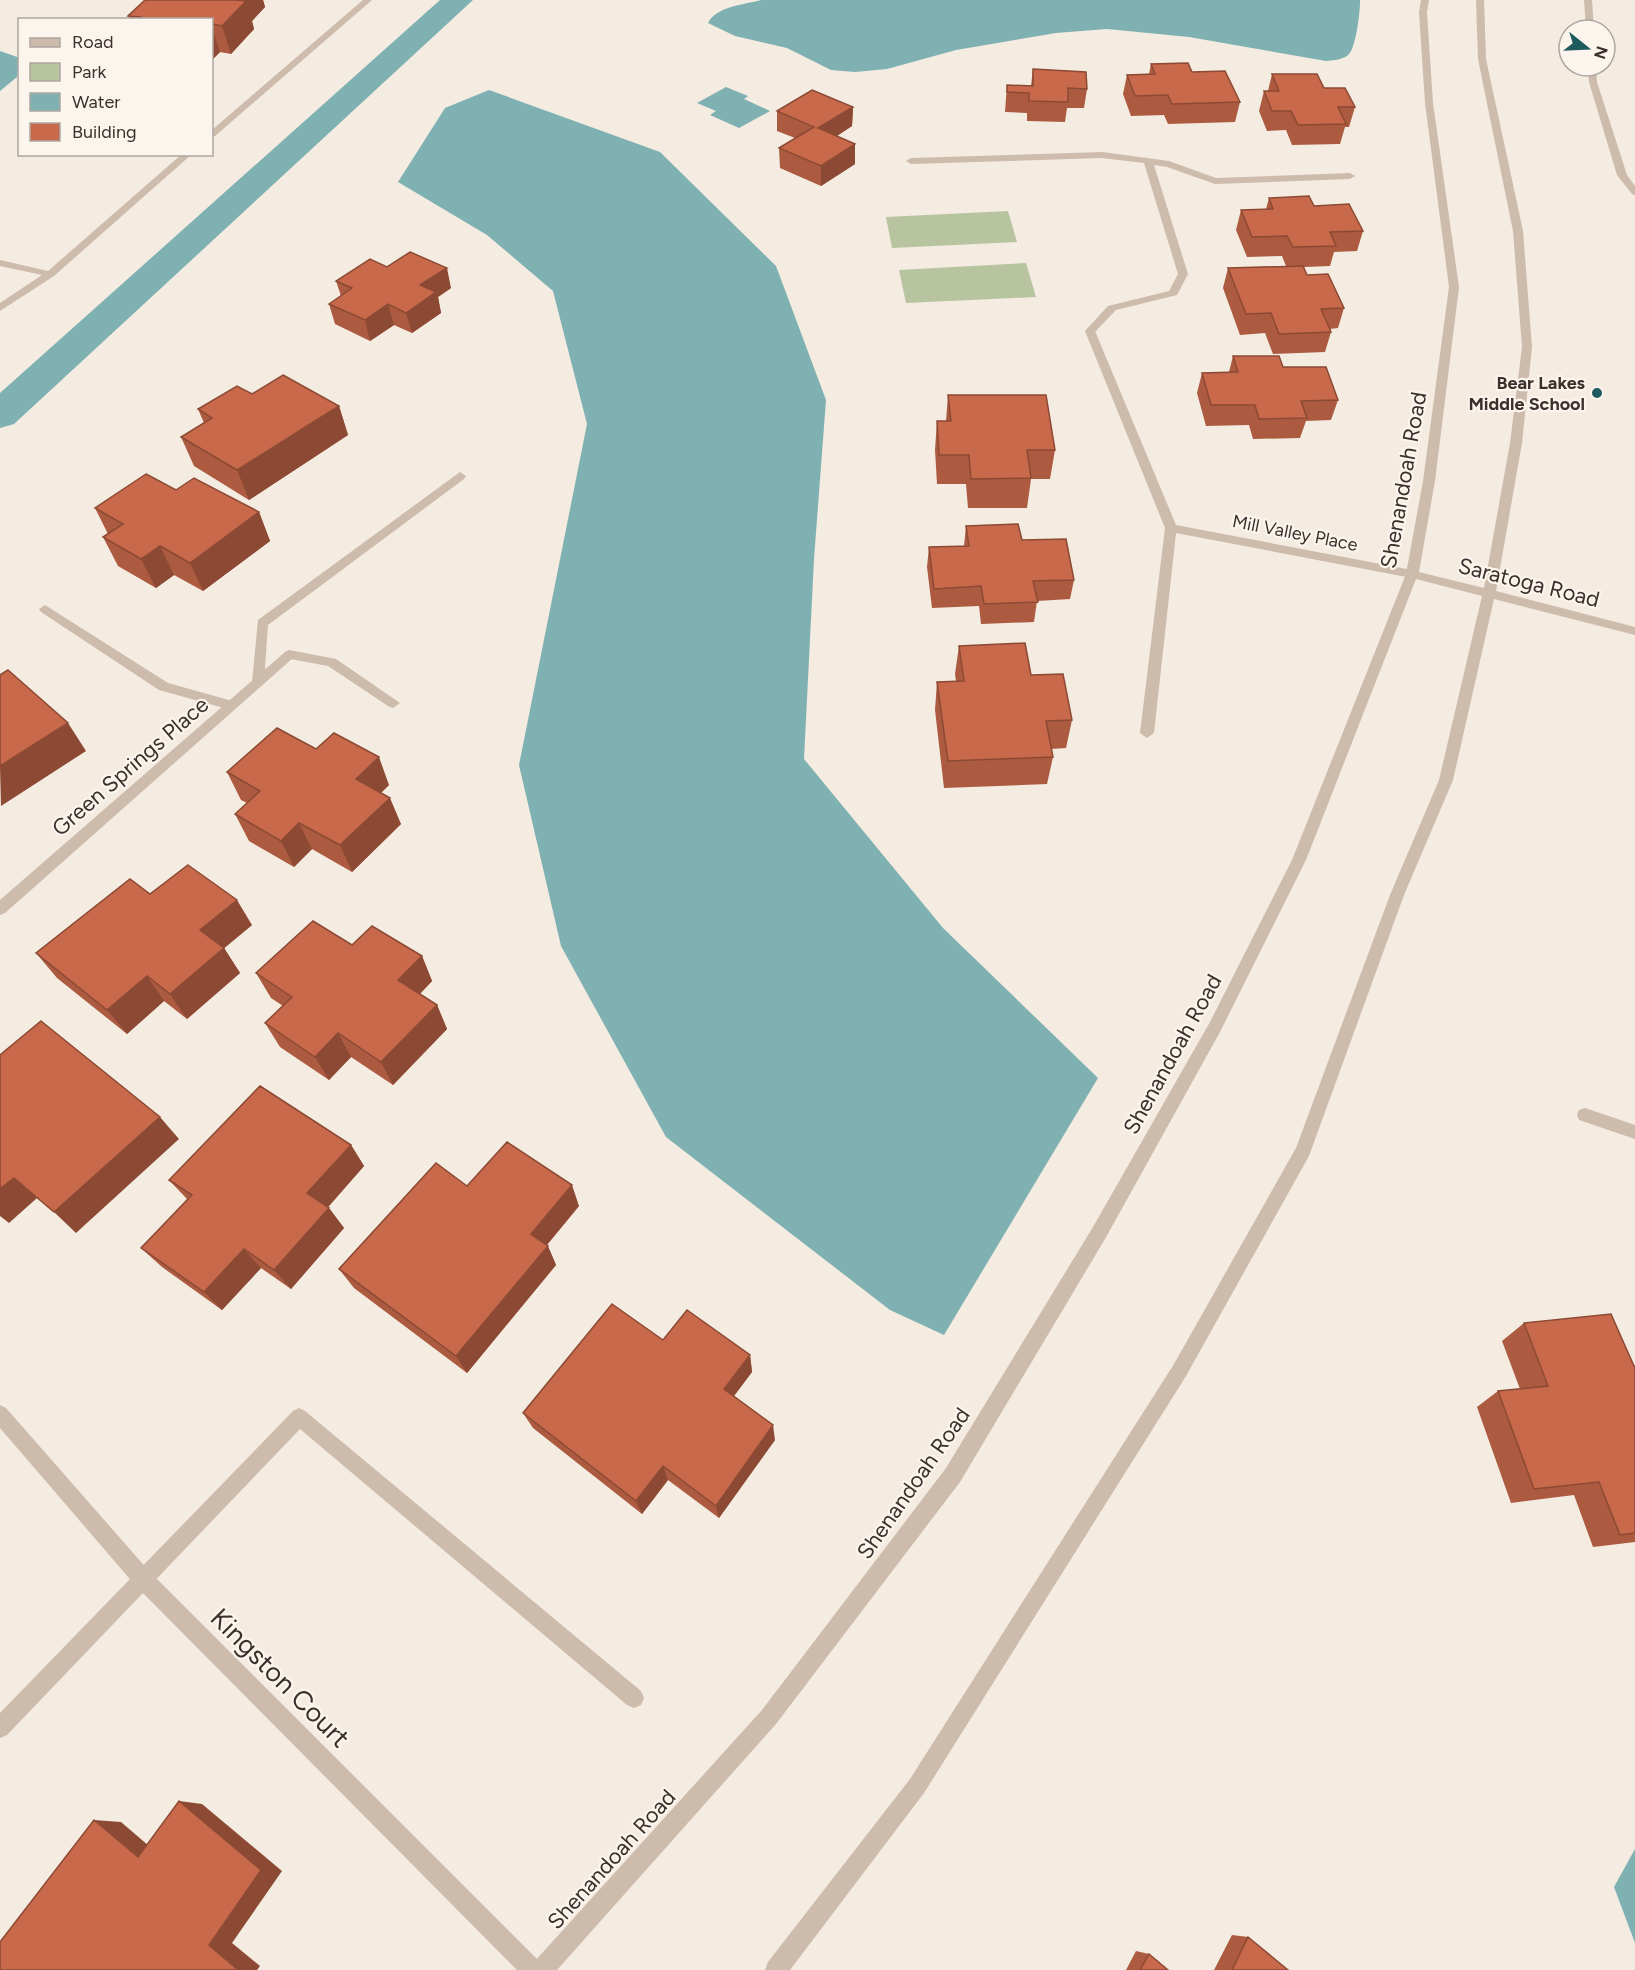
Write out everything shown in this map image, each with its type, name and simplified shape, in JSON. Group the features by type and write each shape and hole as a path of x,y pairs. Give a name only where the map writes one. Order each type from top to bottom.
{"street":[{"path":"213,133 368,0"},
{"name":"Shenandoah Road","path":"542,1970 769,1717 952,1475 1099,1233 1215,1027 1299,860 1412,574 1430,481 1454,287 1430,103 1423,12 1425,0"},
{"path":"776,1970 917,1786 1180,1370 1303,1151 1397,895 1446,780 1489,594 1516,443 1527,347 1518,231 1482,59 1480,0"},
{"path":"1588,0 1589,18"},
{"path":"1593,78 1622,175 1635,192"},
{"path":"911,161 1102,155 1169,164 1215,181 1350,176"},
{"path":"0,308 50,274 186,156"},
{"path":"1147,733 1171,528 1090,331 1112,308 1173,293 1183,274 1148,161"},
{"path":"0,263 50,274"},
{"path":"258,682 262,623 460,476"},
{"name":"Mill Valley Place","path":"1171,528 1412,574"},
{"name":"Saratoga Road","path":"1412,574 1635,631"},
{"path":"45,609 164,687 231,705"},
{"name":"Green Springs Place","path":"0,909 289,655 331,662 393,703"},
{"path":"1585,1115 1635,1132"},
{"name":"Kingston Court","path":"0,1414 142,1578 532,1970"},
{"path":"0,1728 299,1417 634,1698"}],"green space":[{"path":"1008,211 1017,242 892,248 886,217"},
{"path":"1026,263 1036,297 906,303 899,270"}],"water":[{"path":"761,0 1360,0 1360,2 1354,44 1347,56 1335,60 1326,61 1189,37 1107,29 1056,33 956,50 887,69 855,72 831,70 787,48 735,36 708,23 712,17 724,10"},
{"path":"0,51 18,57 18,71 17,77 0,91"},
{"path":"726,87 748,96 744,99 770,111 739,128 710,115 716,111 697,103"},
{"path":"489,90 660,152 776,266 826,400 814,559 804,759 943,928 1098,1078 944,1335 890,1310 666,1137 561,946 519,765 587,424 553,291 487,235 398,182 445,108"},
{"path":"1635,1849 1635,1943 1614,1887"}],"building":[{"path":"145,0 246,1 222,26 213,24 213,18 128,16"},
{"path":"1188,63 1192,72 1225,71 1240,102 1172,104 1168,95 1135,96 1127,75 1155,74 1151,64"},
{"path":"1033,69 1086,72 1087,89 1068,88 1068,102 1029,101 1029,93 1007,92 1007,85 1033,86"},
{"path":"1272,74 1317,74 1324,88 1345,88 1355,107 1338,107 1346,124 1298,125 1291,111 1272,111 1264,91 1279,91"},
{"path":"812,90 853,107 818,128 855,144 821,166 779,148 814,127 777,111"},
{"path":"1309,196 1314,206 1349,204 1363,231 1330,232 1336,246 1293,247 1287,236 1252,237 1241,210 1273,209 1269,198"},
{"path":"410,252 447,268 420,285 436,292 406,313 388,304 365,320 329,304 352,288 336,281 370,259 387,267"},
{"path":"1303,266 1307,275 1328,274 1344,308 1321,309 1331,332 1279,334 1271,313 1246,314 1228,268"},
{"path":"1233,356 1279,356 1283,367 1326,367 1338,400 1301,401 1307,418 1259,419 1255,405 1211,405 1202,373 1238,372"},
{"path":"283,375 339,406 237,470 181,437 212,418 198,409 237,386 252,394"},
{"path":"948,395 1046,395 1055,450 1027,450 1031,478 971,479 969,455 939,455 937,421 951,421"},
{"path":"146,474 176,490 194,478 259,512 190,563 160,546 141,559 103,537 123,524 95,508"},
{"path":"1018,524 1022,540 1066,539 1074,580 1033,581 1038,602 984,604 981,586 934,589 929,547 969,546 966,526"},
{"path":"1025,643 1031,675 1063,674 1072,720 1046,721 1053,757 948,761 937,682 964,681 959,646"},
{"path":"8,670 68,723 0,766 0,675"},
{"path":"277,728 316,749 334,733 379,757 356,779 390,798 340,845 299,823 281,841 235,814 260,791 227,772"},
{"path":"188,865 237,900 200,930 224,948 170,994 147,976 107,1010 36,953 130,879 150,894"},
{"path":"313,921 352,945 372,926 422,956 398,980 437,1005 381,1062 338,1033 315,1057 265,1023 292,997 256,973"},
{"path":"41,1021 160,1117 54,1212 14,1178 0,1189 0,1055"},
{"path":"260,1086 351,1145 307,1193 329,1208 274,1270 244,1249 204,1292 141,1248 192,1195 169,1180"},
{"path":"507,1142 572,1185 531,1234 548,1246 456,1356 339,1269 436,1163 467,1186"},
{"path":"612,1304 663,1340 687,1310 750,1355 724,1389 773,1425 716,1506 663,1466 636,1501 523,1413"},
{"path":"1611,1314 1635,1366 1635,1533 1620,1535 1599,1482 1534,1489 1498,1391 1548,1386 1524,1323"},
{"path":"179,1801 261,1870 209,1945 237,1970 0,1970 0,1942 94,1820 138,1857"},
{"path":"1248,1937 1288,1970 1232,1970"},
{"path":"1149,1954 1168,1970 1140,1970"}],"waterway":[{"path":"0,415 458,0"}],"place":[{"name":"Bear Lakes Middle School","path":"1597,393"}]}
